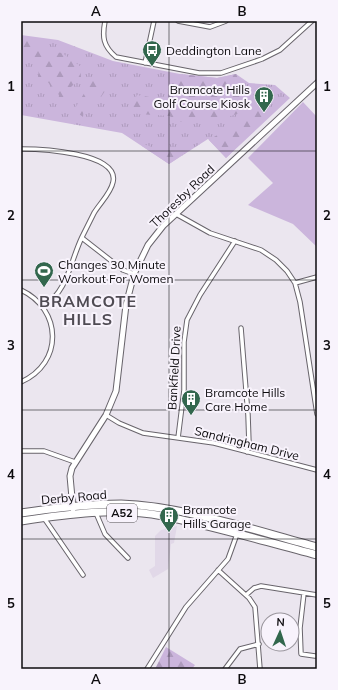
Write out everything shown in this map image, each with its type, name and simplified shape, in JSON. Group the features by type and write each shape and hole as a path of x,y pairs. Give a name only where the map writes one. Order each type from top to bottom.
{"highway":[{"name":"Derby Road","path":"21,513 72,506 122,504 165,509 317,547"},
{"name":"Derby Road","path":"21,521 96,512 164,516 317,555"}],"street":[{"path":"105,21 103,35 108,50 116,57 199,73 221,73 262,59 280,50 312,21"},
{"path":"145,63 154,21"},
{"path":"178,21 210,27 226,21"},
{"name":"Thoresby Road","path":"73,514 70,476 75,462 106,415 113,401 118,381 126,304 134,274 141,257 152,239 176,214 317,83"},
{"path":"21,149 39,148 72,153 98,161 109,168 113,173 114,181 112,186 94,213 82,238 62,288 54,299 43,308"},
{"path":"176,214 210,233 261,250 276,260 287,271 294,283 302,314 317,414"},
{"path":"82,238 123,270 134,274"},
{"name":"Bankfield Drive","path":"178,438 184,390 184,342 187,320 200,295 235,241"},
{"path":"294,283 317,277"},
{"path":"21,290 32,296 43,308 51,326 52,339 50,351 38,371 21,382"},
{"path":"241,328 248,415 249,444 247,452"},
{"name":"Sandringham Drive","path":"106,415 138,432 214,443 317,470"},
{"path":"21,451 35,450 52,453 75,462"},
{"path":"96,512 105,534 128,558"},
{"path":"44,518 83,575"},
{"path":"147,669 186,606 230,555 237,534"},
{"path":"218,570 246,595 255,607 260,669"},
{"path":"246,595 254,588 261,586 317,595"},
{"path":"304,593 300,628 301,654 315,656"},
{"path":"225,669 240,649 258,644"}],"shaded area":[{"path":"177,526 174,543 171,544 168,569 153,578 149,570 155,566 155,536 161,530"}],"green space":[{"path":"21,35 58,40 113,61 180,74 217,78 236,74 249,83 275,85 290,98 226,158 208,139 169,164 122,133 21,115"},
{"path":"21,38 41,40 32,49 62,53 80,66 81,77 71,87 66,111 58,105 59,95 46,80 38,79 39,67 33,61 24,56 21,59"},
{"path":"180,74 217,78 236,74 241,85 252,88 252,101 247,108 239,113 229,116 175,123 170,116 129,112 137,95 168,100"},
{"path":"94,77 106,81 105,91 101,97 91,97 84,107 83,117 74,110"},
{"path":"303,102 317,117 317,247 293,224 248,205 273,183 248,158"},
{"path":"259,105 263,106 261,111 265,120 226,158 209,140 255,112"},
{"path":"147,145 157,150 194,147 169,164 142,146"},
{"path":"166,647 195,665 192,669 155,669"}],"place":[{"name":"Deddington Lane","path":"152,67"},
{"name":"Bramcote Hills Golf Course Kiosk","path":"264,113"},
{"name":"Changes 30 Minute Workout For Women","path":"44,288"},
{"name":"Bramcote Hills Care Home","path":"191,416"},
{"name":"Bramcote Hills Garage","path":"169,533"}],"district":[{"name":"BRAMCOTE HILLS","path":"88,310"}]}
